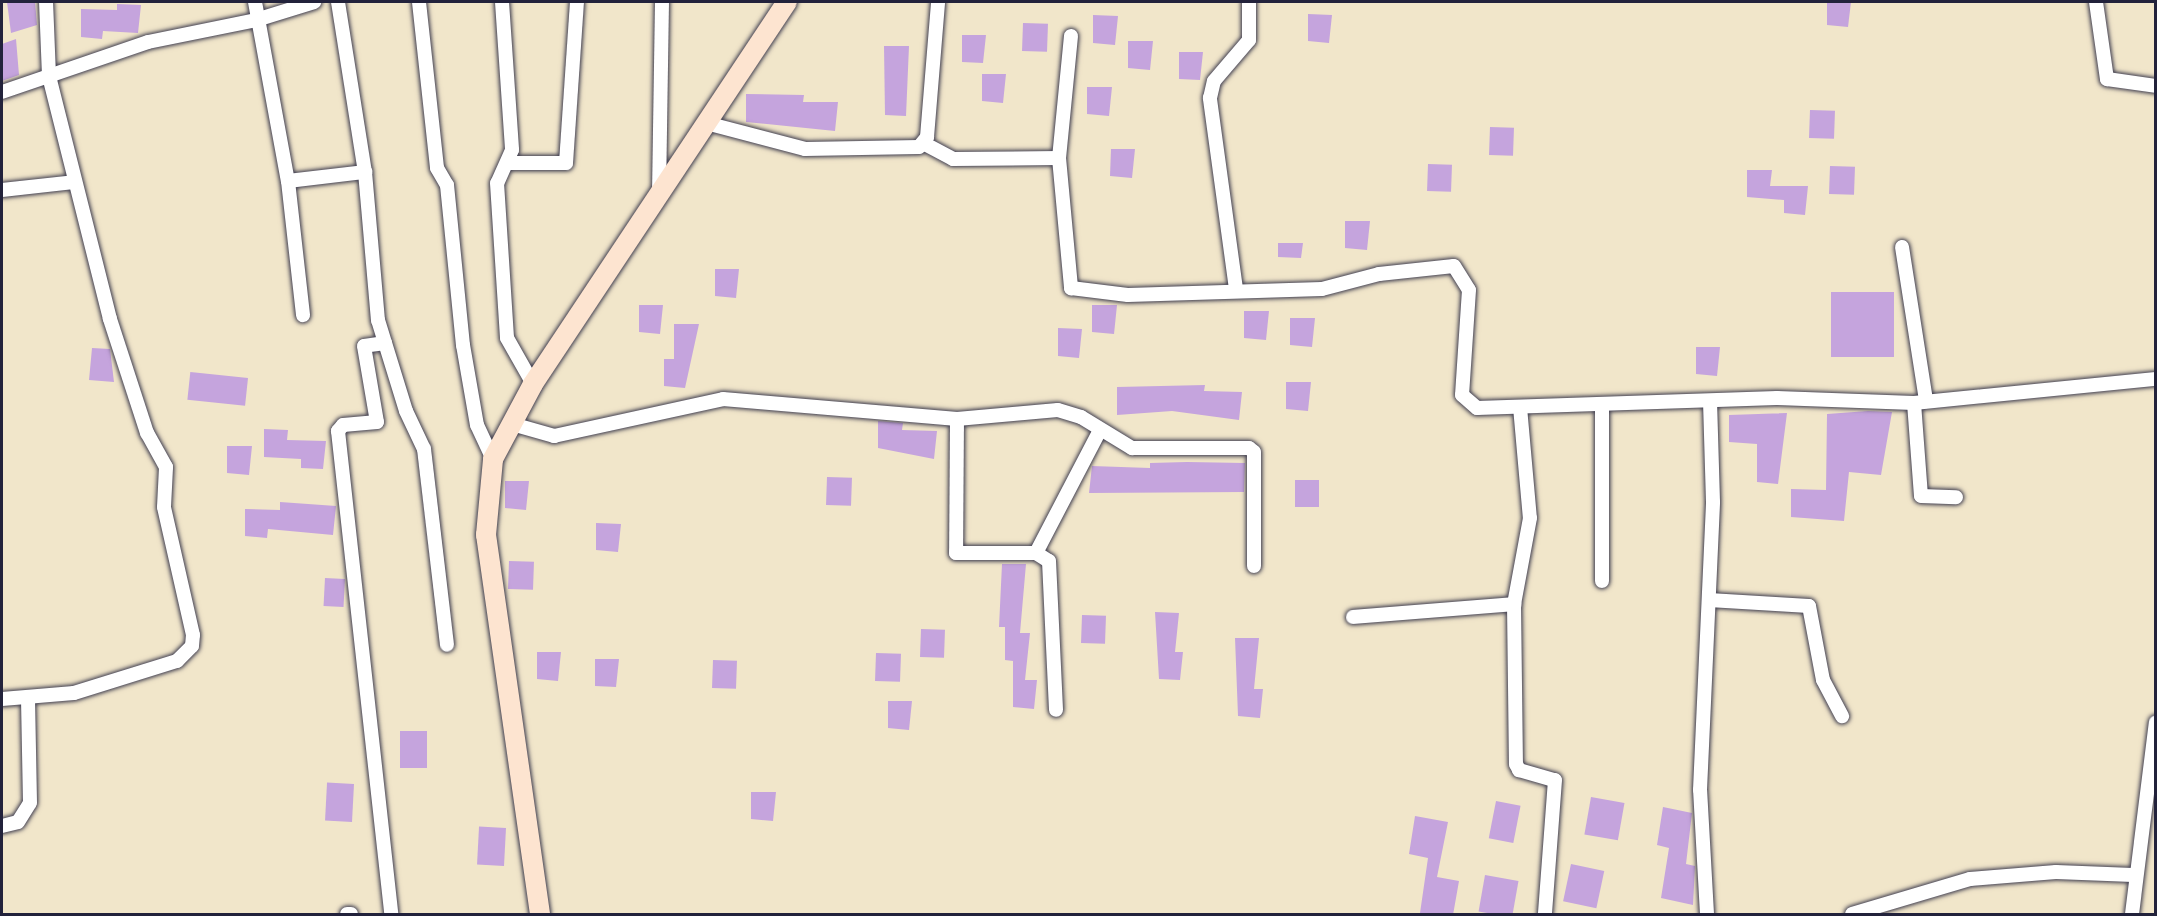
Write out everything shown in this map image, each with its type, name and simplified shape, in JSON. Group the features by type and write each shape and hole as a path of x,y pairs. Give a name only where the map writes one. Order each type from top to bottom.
{"street":[{"path":"2,699 74,693 177,661 192,646 194,635 164,507 166,467 139,410 74,182 49,76 46,2"},
{"path":"255,2 256,20 288,181 303,315"},
{"path":"2,92 148,42 256,20 314,2"},
{"path":"338,2 365,172 385,343 424,449 447,645"},
{"path":"419,2 437,168 447,185 463,345 477,424 493,459"},
{"path":"502,2 510,164 497,183 507,338 533,384"},
{"path":"510,164 566,163 577,2"},
{"path":"659,193 662,2"},
{"path":"540,915 486,535 493,459 533,384 787,2"},
{"path":"925,144 938,2"},
{"path":"1236,289 1210,89 1249,40 1249,2"},
{"path":"2096,2 2107,79 2156,86"},
{"path":"1071,36 1059,158 1064,261 1071,288 1128,295 1236,289 1322,289 1379,274 1454,266 1469,290 1462,395 1477,408 1602,407 1787,399 1920,402 2156,380"},
{"path":"706,123 816,150 925,144 953,159 1059,158"},
{"path":"288,181 365,172"},
{"path":"2,190 74,182"},
{"path":"1902,247 1920,402 1921,495 1956,497"},
{"path":"385,343 364,346 376,422 343,426 338,431 391,915"},
{"path":"512,424 554,436 723,399 957,419 1058,410 1132,448 1249,448 1254,452 1254,566"},
{"path":"1707,915 1700,790 1708,600 1710,403"},
{"path":"1520,407 1530,518 1514,604 1516,768 1555,780 1545,915"},
{"path":"1602,407 1602,581"},
{"path":"957,419 956,553 1036,553 1049,561 1056,710"},
{"path":"1036,553 1100,430"},
{"path":"1708,600 1809,606 1823,680 1842,716"},
{"path":"1353,617 1514,604"},
{"path":"2,825 18,822 30,803 28,698"},
{"path":"2132,915 2133,875 2156,722"},
{"path":"1852,915 1970,879 2056,872 2133,875"}],"building":[{"path":"7,2 35,2 37,25 11,33"},
{"path":"1827,2 1851,2 1848,27 1827,25"},
{"path":"117,4 141,5 138,33 103,31 102,39 81,37 81,9 117,10"},
{"path":"1308,14 1332,15 1329,43 1308,41"},
{"path":"1093,15 1118,16 1115,45 1093,43"},
{"path":"1023,23 1048,24 1047,52 1022,51"},
{"path":"962,35 986,35 983,63 962,62"},
{"path":"16,39 19,75 2,81 2,44"},
{"path":"1128,41 1153,41 1150,70 1128,68"},
{"path":"884,46 909,46 906,116 885,115"},
{"path":"1179,52 1203,52 1200,80 1179,79"},
{"path":"982,74 1006,74 1003,103 982,101"},
{"path":"1087,87 1112,87 1109,116 1087,114"},
{"path":"746,94 804,95 803,102 838,102 835,131 746,122"},
{"path":"1810,110 1835,111 1834,139 1809,138"},
{"path":"1490,127 1514,128 1513,156 1489,155"},
{"path":"1111,149 1135,149 1132,178 1110,176"},
{"path":"1428,164 1452,165 1451,192 1427,191"},
{"path":"1830,166 1855,167 1854,195 1829,194"},
{"path":"1747,170 1772,170 1770,186 1808,186 1805,215 1784,213 1784,200 1747,197"},
{"path":"1345,221 1370,221 1367,250 1345,248"},
{"path":"1278,243 1303,243 1301,258 1278,257"},
{"path":"715,269 739,269 736,298 715,296"},
{"path":"1831,292 1894,292 1894,357 1831,357"},
{"path":"639,305 663,305 660,334 639,332"},
{"path":"1092,305 1117,305 1114,334 1092,332"},
{"path":"1244,311 1269,311 1266,340 1244,338"},
{"path":"1290,318 1315,318 1312,347 1290,345"},
{"path":"674,324 699,324 685,388 664,386 664,359 674,359"},
{"path":"1058,328 1082,329 1079,358 1058,356"},
{"path":"1696,347 1720,347 1717,376 1696,374"},
{"path":"92,348 110,349 114,382 89,380"},
{"path":"190,372 248,378 245,406 187,400"},
{"path":"1286,382 1311,382 1308,411 1286,409"},
{"path":"1205,385 1204,391 1242,392 1239,420 1172,411 1117,415 1117,387"},
{"path":"1892,412 1881,475 1849,472 1844,521 1791,517 1791,489 1826,490 1827,414"},
{"path":"1787,413 1778,484 1757,482 1757,444 1729,442 1729,415"},
{"path":"878,421 903,423 902,430 937,431 934,459 878,448"},
{"path":"264,429 288,430 287,440 326,441 323,469 301,468 301,459 264,457"},
{"path":"227,446 252,446 249,475 227,473"},
{"path":"1150,463 1245,463 1244,492 1089,493 1092,466 1150,468"},
{"path":"827,477 852,478 851,506 826,505"},
{"path":"1295,480 1319,480 1319,507 1295,507"},
{"path":"505,481 529,481 526,510 505,508"},
{"path":"280,502 336,506 333,535 268,529 267,538 245,536 245,509 280,510"},
{"path":"596,523 621,524 618,552 596,550"},
{"path":"509,561 534,562 533,590 508,589"},
{"path":"1002,564 1026,564 1020,633 1030,633 1025,680 1037,680 1034,709 1013,707 1013,661 1005,660 1005,627 999,627"},
{"path":"325,578 345,579 344,607 324,606"},
{"path":"1155,612 1179,613 1175,652 1183,652 1180,680 1159,679"},
{"path":"1082,615 1106,616 1105,644 1081,643"},
{"path":"921,629 945,630 944,658 920,657"},
{"path":"1235,638 1259,638 1254,689 1263,689 1260,718 1238,716"},
{"path":"537,652 561,652 558,681 537,679"},
{"path":"876,653 901,654 900,682 875,681"},
{"path":"595,659 619,659 616,687 595,686"},
{"path":"713,660 737,661 736,689 712,688"},
{"path":"888,701 912,701 909,730 888,728"},
{"path":"400,731 427,731 427,768 400,768"},
{"path":"327,783 354,784 352,822 325,821"},
{"path":"751,792 776,792 773,821 751,819"},
{"path":"1591,797 1624,803 1618,840 1584,834"},
{"path":"1496,801 1521,806 1513,843 1489,838"},
{"path":"1663,807 1692,813 1686,864 1695,866 1693,905 1661,898 1669,848 1657,845"},
{"path":"1415,816 1448,822 1437,877 1459,881 1453,915 1420,913 1428,858 1409,854"},
{"path":"479,827 506,828 504,866 477,865"},
{"path":"1571,864 1604,871 1596,908 1563,901"},
{"path":"1485,875 1518,881 1513,914 1479,911"}]}
